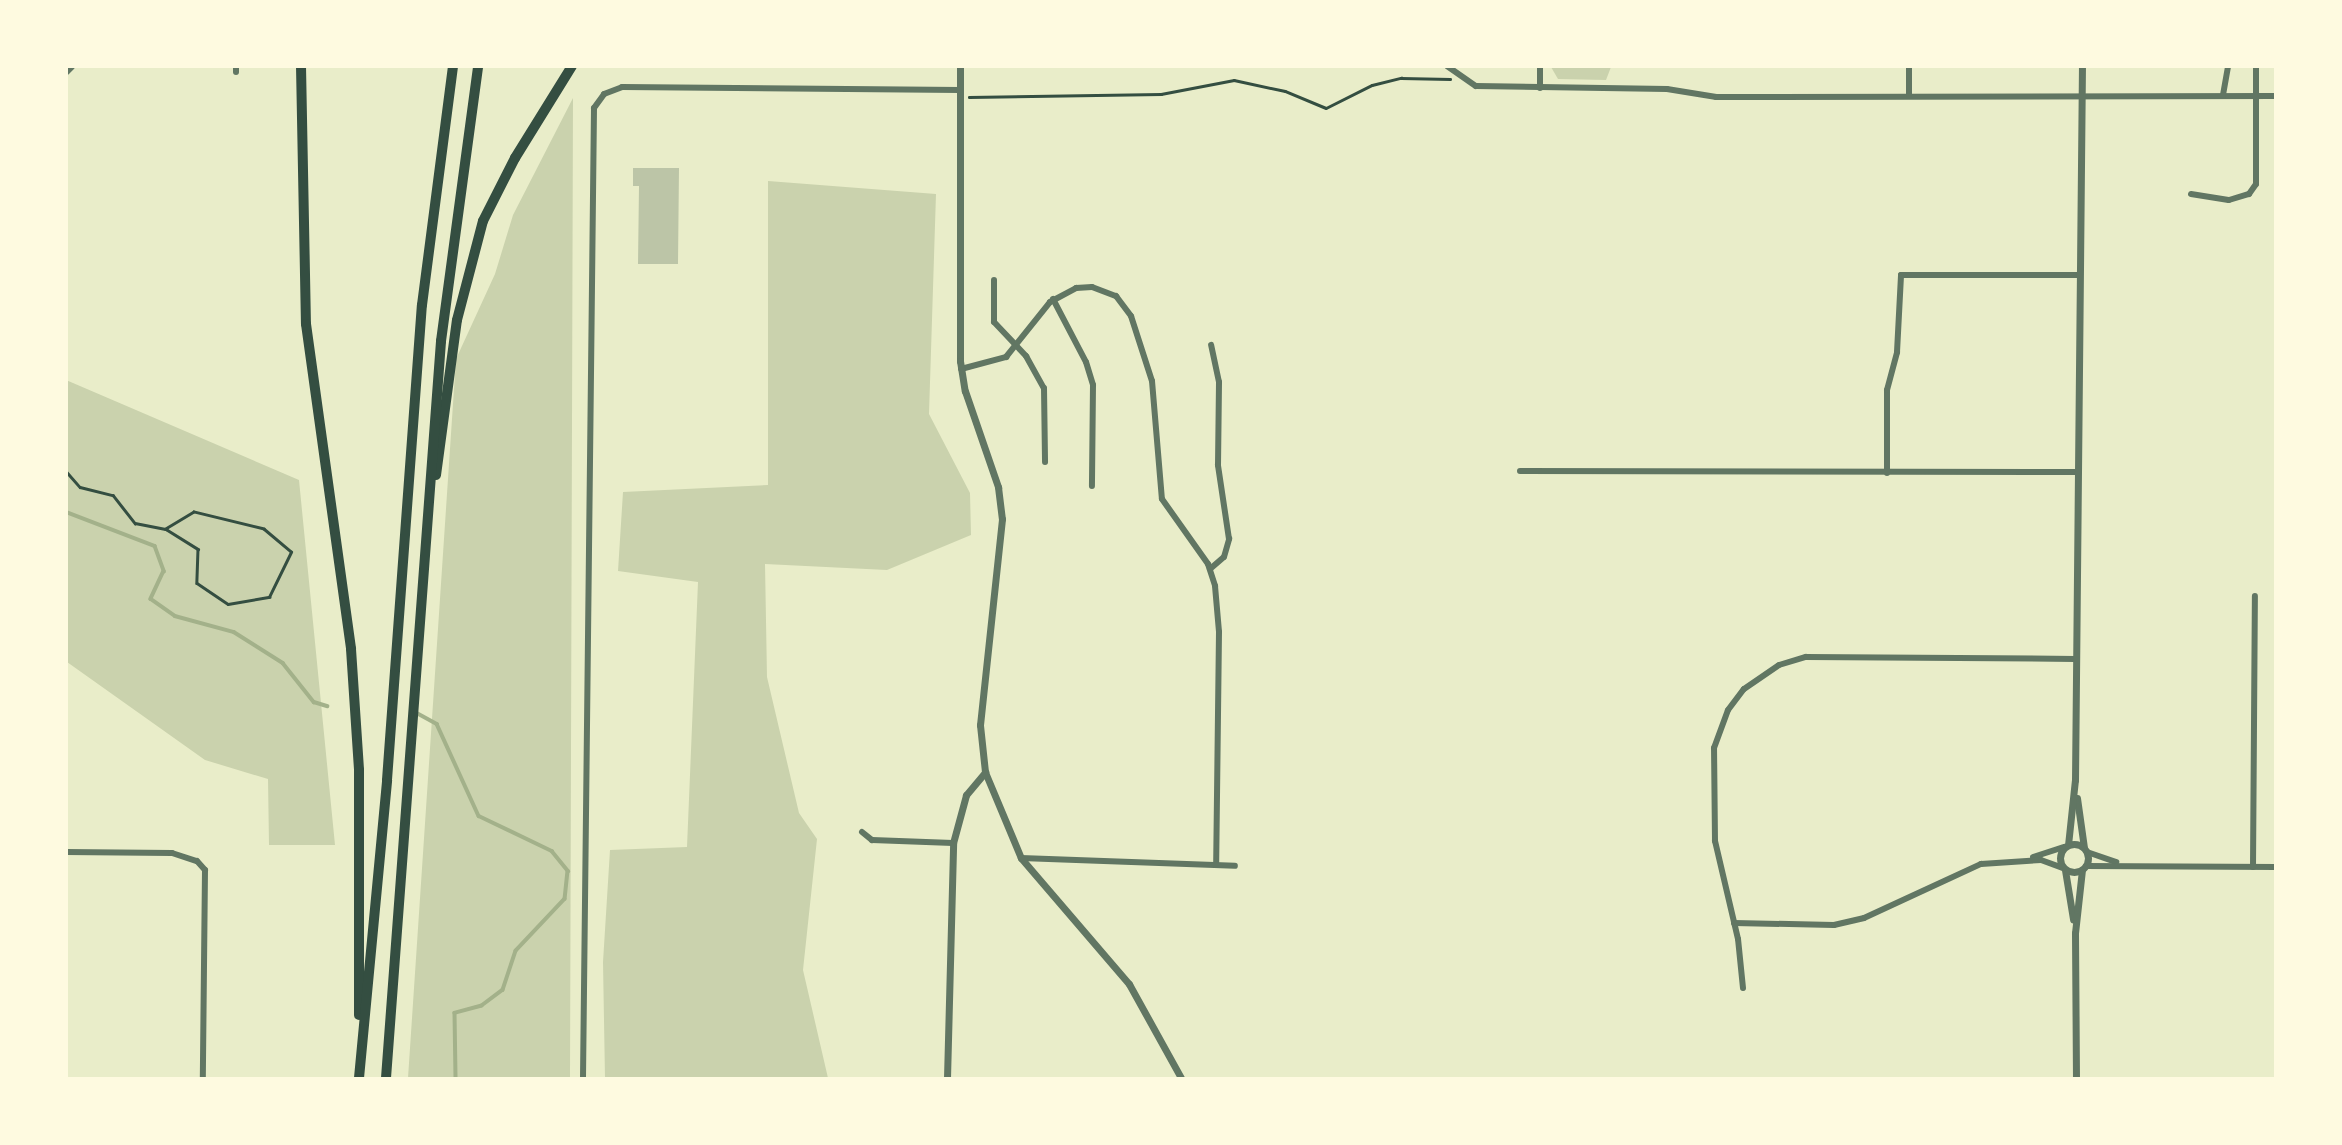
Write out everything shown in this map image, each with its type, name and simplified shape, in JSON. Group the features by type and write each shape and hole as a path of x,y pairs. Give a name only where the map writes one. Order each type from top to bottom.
{"highway":[{"path":"301,66 306,324 351,649 359,770 360,1063"},
{"path":"359,1079 387,780 422,305 453,66"},
{"path":"386,1079 442,341 478,66"},
{"path":"426,530 457,320 483,221 515,158 572,66"}],"street":[{"path":"66,71 71,66"},
{"path":"960,66 961,369 998,487 1002,519 981,725 985,772 1021,858 1129,984 1181,1079"},
{"path":"1447,66 1456,76 1476,86 1667,89 1716,97 2082,93 2276,96"},
{"path":"1540,66 1540,88"},
{"path":"1909,66 1909,94"},
{"path":"2075,933 2064,869 2059,859 2066,846 2074,780 2082,66"},
{"path":"2223,95 2228,66"},
{"path":"2191,194 2229,200 2249,194 2256,184 2259,95 2256,66"},
{"path":"583,1079 591,128 598,100 622,87 960,93"},
{"path":"1887,473 1887,390 1897,352 1900,275 2080,275"},
{"path":"994,280 994,322 1017,346 1044,388 1045,462"},
{"path":"961,369 1006,357 1053,299 1076,288 1092,287 1124,302 1152,381 1162,499 1210,569 1219,632 1216,865"},
{"path":"1053,299 1093,385 1092,486"},
{"path":"1210,345 1219,382 1218,465 1229,539 1224,557 1210,569"},
{"path":"1520,471 2078,472"},
{"path":"2253,867 2255,596"},
{"path":"1742,988 1734,923 1716,841 1714,748 1728,710 1744,689 1779,665 1805,657 2075,659"},
{"path":"947,1079 953,843 966,795 985,772"},
{"path":"2074,780 2086,850 2075,933 2076,1079"},
{"path":"862,832 872,840 953,843"},
{"path":"2021,860 2066,846 2122,863"},
{"path":"66,852 172,853 197,861 206,877 203,1079"},
{"path":"1021,858 1235,866"},
{"path":"1734,923 1847,923 1982,864 2041,860 2064,869 2122,863 2276,867"}],"path":[{"path":"960,93 1161,94 1234,80 1284,91 1326,108 1372,85 1401,78 1441,82 1456,76"},
{"path":"66,471 80,487 113,495 135,523 166,529 198,549 197,583 228,604 269,597 291,552 264,529 194,512 166,529"}],"green space":[{"path":"1551,66 1611,67 1606,80 1558,79"},
{"path":"573,98 570,1078 408,1078 456,359 495,274 513,215"},
{"path":"768,181 936,194 929,414 970,493 971,535 887,570 765,564 767,677 799,813 817,839 803,970 828,1078 605,1078 603,962 610,850 687,847 698,582 618,571 623,492 768,485"},
{"path":"66,380 299,480 335,845 269,845 268,779 205,760 67,662"}],"building":[{"path":"633,168 679,168 678,264 638,264 639,186 633,186"}],"waterway":[{"path":"66,512 155,546 164,571 151,599 175,616 234,632 283,663 314,702 327,706"},
{"path":"417,713 437,724 479,816 552,851 568,871 565,899 516,951 503,990 482,1006 455,1013 456,1078"}]}
